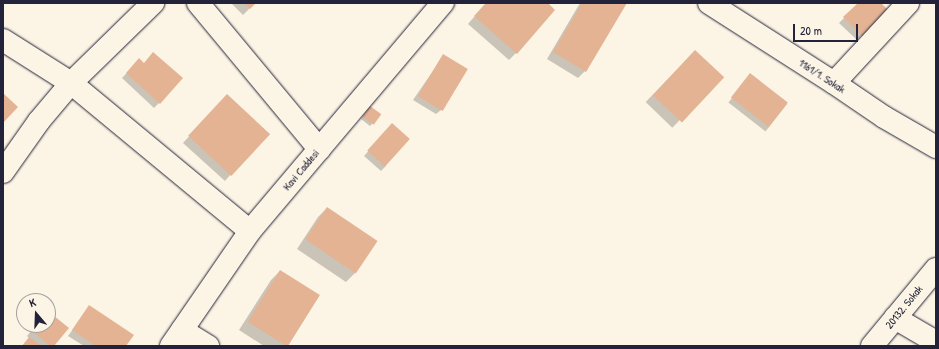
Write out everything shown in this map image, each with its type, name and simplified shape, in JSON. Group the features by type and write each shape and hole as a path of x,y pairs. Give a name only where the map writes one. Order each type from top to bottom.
{"street":[{"path":"3,172 39,121 72,83 153,3"},
{"path":"198,3 319,149"},
{"name":"Kavi Caddesi","path":"177,338 250,231 443,3"},
{"name":"1161/1. Sokak","path":"709,3 884,117 936,147"},
{"path":"834,83 908,3"},
{"path":"3,40 72,83 250,231"},
{"name":"20132. Sokak","path":"872,346 936,269"},
{"path":"896,318 936,342"},
{"path":"177,338 208,346"}],"building":[{"path":"244,3 256,3 250,9"},
{"path":"486,3 548,3 555,10 517,54 474,16"},
{"path":"582,3 627,3 586,72 553,52"},
{"path":"858,3 881,3 888,10 862,36 843,17"},
{"path":"695,50 724,77 682,123 653,95"},
{"path":"153,52 183,78 160,104 126,73 139,58 144,63"},
{"path":"443,54 468,69 443,111 418,96"},
{"path":"750,73 788,103 769,127 731,97"},
{"path":"3,93 18,107 3,123"},
{"path":"227,94 270,134 231,176 188,136"},
{"path":"370,106 381,114 374,125 362,117"},
{"path":"392,123 410,139 385,167 367,150"},
{"path":"327,207 378,241 356,273 305,239"},
{"path":"280,270 320,295 288,346 248,322"},
{"path":"89,305 134,335 126,346 96,346 72,330"},
{"path":"56,317 69,328 54,346 50,346 35,333 56,333"},
{"path":"29,337 42,346 22,346"}]}
